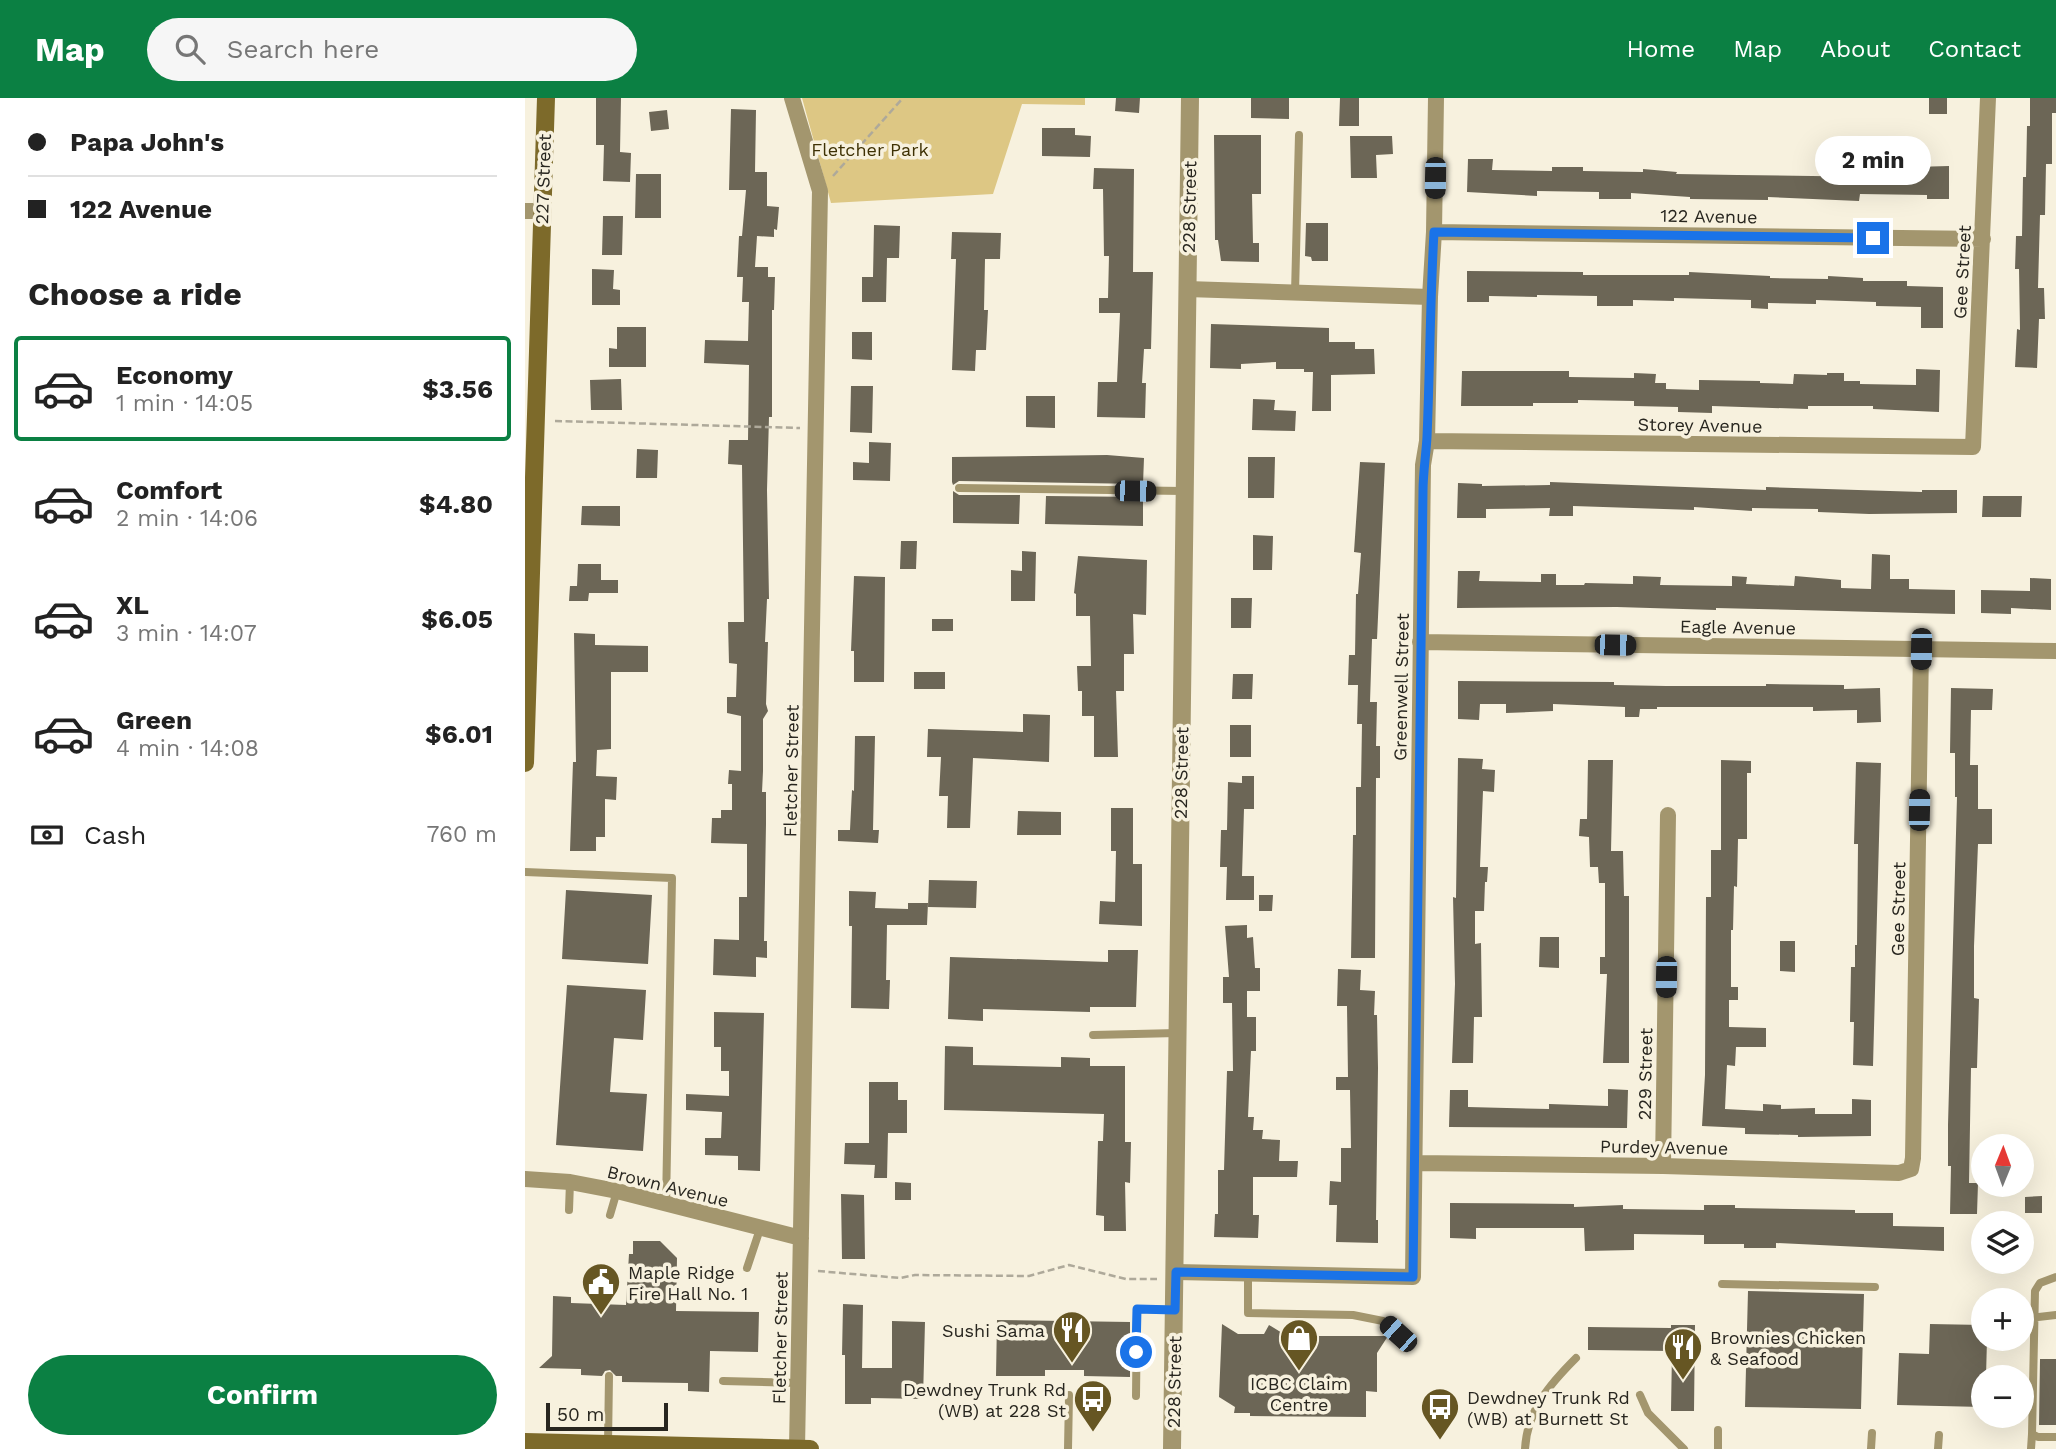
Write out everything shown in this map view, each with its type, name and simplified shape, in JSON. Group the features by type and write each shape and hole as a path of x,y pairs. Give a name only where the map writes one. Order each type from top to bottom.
{"main road":[{"name":"227 Street","path":"525,763 534,211 546,98"},
{"path":"525,1442 627,1447 810,1449"}],"street":[{"name":"Fletcher Street","path":"792,98 820,191 797,1449"},
{"name":"228 Street","path":"1172,1449 1190,98"},
{"name":"Greenwell Street","path":"1248,1274 1413,1277 1423,466 1427,441 1436,98"},
{"name":"Gee Street","path":"1973,447 1988,98"},
{"name":"122 Avenue","path":"1434,232 1983,239"},
{"path":"1187,289 1430,297"},
{"name":"Storey Avenue","path":"1427,441 1973,447"},
{"name":"Eagle Avenue","path":"1420,642 2056,651"},
{"name":"Gee Street","path":"1911,1169 1914,1144 1921,649"},
{"name":"229 Street","path":"1663,1166 1668,815"},
{"name":"Purdey Avenue","path":"1415,1163 1663,1166 1899,1173 1911,1169"},
{"name":"Brown Avenue","path":"525,1180 570,1182 617,1191 801,1238"},
{"path":"1176,1275 1248,1274"}],"lane":[{"path":"1294,293 1299,135"},
{"path":"959,488 1185,491"},
{"path":"525,872 672,877 666,1205"},
{"path":"1093,1035 1177,1033"},
{"path":"569,1210 570,1182"},
{"path":"610,1215 617,1191"},
{"path":"747,1268 760,1229"},
{"path":"1248,1274 1248,1313 1353,1315 1383,1321 1398,1334"},
{"path":"2056,1277 2040,1283 2035,1291 2034,1319 2056,1315"},
{"path":"1723,1284 1875,1287"},
{"path":"1136,1396 1137,1309 1175,1310"},
{"path":"2031,1449 2033,1351"},
{"path":"1525,1449 1529,1424 1538,1401 1557,1376 1576,1358"},
{"path":"608,1444 609,1376"},
{"path":"723,1381 798,1382"},
{"path":"1068,1449 1069,1395"},
{"path":"1640,1395 1648,1413 1684,1449"},
{"path":"1718,1430 1718,1449"},
{"path":"1871,1449 1872,1433"},
{"path":"2032,1434 2038,1437 2056,1437"},
{"path":"1938,1449 1939,1435"}],"path":[{"path":"820,191 903,98"},
{"path":"555,421 816,429"},
{"path":"800,1270 899,1278 915,1275 1029,1276 1069,1265 1126,1279 1176,1275"}],"green space":[{"name":"Fletcher Park","path":"802,98 1085,98 1085,105 1022,104 993,194 831,203"}],"building":[{"path":"596,98 621,98 620,152 631,153 630,182 603,181 604,145 596,145"},
{"path":"1116,98 1140,98 1139,113 1115,111"},
{"path":"1251,98 1289,98 1289,119 1251,118"},
{"path":"1340,98 1359,98 1359,126 1339,126"},
{"path":"1929,98 1947,98 1947,114 1929,114"},
{"path":"2030,98 2056,98 2056,113 2052,113 2052,164 2046,164 2045,215 2040,215 2038,288 2044,288 2045,319 2039,319 2037,368 2015,367 2017,329 2020,330 2019,269 2015,269 2016,236 2022,236 2023,177 2026,177"},
{"path":"731,109 756,110 755,172 767,172 767,206 779,207 774,237 757,236 755,267 768,267 768,277 775,277 772,310 772,417 769,417 767,490 769,599 765,642 768,642 768,711 763,719 762,792 766,792 764,941 767,941 767,958 756,957 756,977 713,975 714,939 739,940 739,897 747,897 747,844 711,843 712,818 721,818 721,810 732,810 729,770 741,771 741,716 727,713 727,697 736,697 737,664 729,663 728,622 744,622 742,465 728,464 729,440 748,440 749,365 704,363 705,340 748,341 749,302 742,302 743,277 737,277 739,236 742,236 746,190 729,190"},
{"path":"667,110 669,129 651,131 649,112"},
{"path":"1042,128 1075,128 1075,135 1091,136 1090,157 1042,156"},
{"path":"1214,135 1261,135 1261,194 1252,194 1253,243 1259,243 1259,262 1221,261 1218,240 1215,240"},
{"path":"1350,136 1392,136 1393,154 1376,155 1377,178 1351,178"},
{"path":"1468,159 1493,159 1492,170 1552,171 1552,167 1583,167 1583,171 1643,172 1643,169 1677,172 1676,174 1737,175 1879,177 1879,168 1949,166 1949,199 1927,199 1927,195 1860,194 1859,201 1768,197 1768,200 1690,199 1631,193 1631,199 1599,199 1599,192 1537,191 1537,196 1467,192"},
{"path":"1094,168 1134,169 1133,272 1153,272 1151,349 1144,349 1142,383 1146,383 1145,418 1097,417 1098,382 1117,382 1120,313 1099,313 1099,298 1108,298 1109,256 1104,256 1103,189 1093,189"},
{"path":"636,174 661,174 661,218 635,218"},
{"path":"603,216 623,216 622,255 602,255"},
{"path":"1306,223 1328,223 1328,261 1312,261 1311,257 1305,256"},
{"path":"874,225 900,226 899,258 887,258 886,302 862,302 862,277 873,277"},
{"path":"952,232 1001,233 1000,259 985,259 984,310 988,310 986,350 976,350 975,371 952,370 956,259 951,259"},
{"path":"592,269 614,270 613,289 620,290 620,305 592,305"},
{"path":"1467,271 1583,272 1583,275 1689,275 1689,272 1770,278 1828,279 1828,276 1863,278 1863,281 1907,281 1907,286 1943,287 1943,328 1921,328 1921,307 1876,306 1876,302 1816,300 1816,304 1768,303 1768,309 1751,308 1751,300 1674,298 1674,301 1633,300 1633,306 1597,306 1597,296 1537,295 1489,296 1489,302 1467,302"},
{"path":"1211,324 1329,328 1329,342 1355,342 1355,349 1374,349 1375,374 1331,375 1331,411 1312,411 1313,372 1304,372 1304,369 1276,369 1276,362 1241,364 1241,369 1210,368"},
{"path":"617,327 646,327 646,367 609,367 609,348 617,349"},
{"path":"852,332 872,332 872,360 852,359"},
{"path":"1916,369 1940,370 1939,412 1873,409 1873,406 1808,406 1808,409 1712,406 1712,413 1678,412 1678,407 1634,406 1634,401 1578,400 1578,403 1533,403 1533,406 1461,406 1462,371 1569,371 1569,377 1634,378 1634,373 1656,374 1655,383 1666,383 1666,389 1699,390 1699,380 1793,384 1794,374 1827,373 1844,373 1844,381 1860,381 1860,384 1916,385"},
{"path":"621,379 622,410 591,410 590,380"},
{"path":"851,386 873,386 872,433 850,432"},
{"path":"1026,396 1055,396 1055,428 1026,427"},
{"path":"1253,399 1275,400 1274,410 1296,411 1295,431 1252,430"},
{"path":"869,442 891,443 890,481 853,480 853,462 869,463"},
{"path":"637,449 658,450 657,478 636,478"},
{"path":"1107,455 1144,458 1143,484 959,481 953,485 952,482 952,457"},
{"path":"1248,457 1275,457 1274,498 1248,498"},
{"path":"1360,462 1385,463 1377,639 1372,639 1370,702 1377,702 1376,746 1380,746 1380,778 1376,778 1375,958 1351,958 1353,835 1356,835 1356,787 1361,787 1362,724 1357,724 1358,685 1348,685 1349,655 1355,655 1356,594 1361,553 1354,552"},
{"path":"1550,482 1766,490 1766,487 1922,492 1957,490 1957,513 1869,514 1818,512 1818,509 1752,508 1752,511 1694,507 1694,510 1573,506 1573,516 1549,516 1550,508 1486,509 1486,518 1457,518 1458,483 1482,486 1550,485"},
{"path":"953,491 959,495 1020,495 1019,524 953,523"},
{"path":"1046,496 1143,497 1143,526 1045,524"},
{"path":"1983,496 2022,496 2021,517 1982,517"},
{"path":"582,506 620,506 620,526 581,525"},
{"path":"1253,535 1273,536 1272,570 1253,570"},
{"path":"901,541 917,541 916,569 900,569"},
{"path":"1022,551 1036,552 1035,601 1011,601 1011,570 1022,571"},
{"path":"1872,554 1890,555 1890,579 1909,579 1909,589 1955,590 1955,614 1716,608 1457,608 1458,571 1480,571 1479,581 1541,582 1541,574 1556,574 1556,585 1633,584 1633,576 1661,577 1660,585 1732,586 1732,576 1747,577 1746,584 1794,586 1795,576 1841,580 1841,588 1871,589"},
{"path":"1078,556 1147,560 1146,615 1133,614 1134,654 1124,654 1124,691 1116,691 1118,757 1094,757 1094,716 1082,716 1082,691 1078,691 1077,666 1091,666 1090,616 1076,616 1074,593"},
{"path":"578,564 601,564 601,580 618,580 618,593 589,593 588,601 569,601 570,586 577,586"},
{"path":"854,576 885,577 884,682 854,682 854,651 851,651"},
{"path":"2030,578 2051,579 2051,610 2011,608 2011,614 1981,613 1981,590 2030,591"},
{"path":"1231,598 1252,598 1251,628 1231,628"},
{"path":"932,619 953,619 953,631 932,631"},
{"path":"574,633 595,634 595,645 648,646 648,672 611,672 611,749 597,750 596,776 617,777 616,800 605,799 605,837 596,837 596,851 570,851 573,762 576,762"},
{"path":"914,672 945,672 945,689 914,689"},
{"path":"1233,674 1253,674 1252,699 1232,699"},
{"path":"1458,681 1614,682 1614,685 1666,686 1844,685 1844,689 1880,688 1881,722 1857,723 1857,710 1813,711 1813,707 1657,707 1640,709 1639,717 1625,717 1625,707 1553,704 1553,711 1506,713 1506,704 1480,704 1479,720 1458,719"},
{"path":"1951,688 1993,689 1992,710 1971,710 1970,765 1978,765 1978,809 1992,809 1992,844 1978,844 1974,998 1979,999 1977,1068 1971,1068 1969,1183 1971,1197 1978,1197 1977,1211 1971,1211 1971,1214 1950,1214 1948,1125 1957,797 1955,753 1950,753"},
{"path":"1023,714 1050,715 1049,762 973,758 970,828 947,828 948,796 939,796 941,757 927,757 928,729 1023,732"},
{"path":"1230,725 1251,725 1251,757 1230,757"},
{"path":"855,736 875,736 873,830 879,830 878,843 838,841 838,830 850,830"},
{"path":"1458,758 1483,759 1482,769 1495,770 1494,792 1483,791 1480,867 1488,867 1484,911 1475,911 1475,944 1481,943 1482,1017 1474,1017 1473,1063 1452,1063 1455,984 1453,897 1456,898"},
{"path":"1588,760 1613,760 1611,851 1623,851 1624,896 1629,896 1629,1063 1603,1063 1607,974 1600,974 1600,957 1605,957 1605,883 1599,883 1598,867 1590,867 1589,837 1579,836 1580,819 1587,819"},
{"path":"1721,760 1751,761 1751,773 1747,773 1747,839 1738,839 1737,887 1734,886 1731,930 1731,987 1738,987 1738,1000 1729,1000 1729,1027 1766,1028 1766,1047 1736,1047 1735,1066 1727,1065 1725,1109 1763,1111 1763,1104 1781,1105 1781,1109 1815,1108 1815,1114 1852,1114 1852,1099 1871,1100 1871,1136 1798,1137 1745,1134 1745,1128 1702,1126 1705,1075 1706,897 1711,897 1711,850 1721,850"},
{"path":"1856,762 1881,763 1873,1066 1853,1065 1854,1022 1850,1022 1851,967 1855,967 1857,945 1858,844 1854,844"},
{"path":"1242,776 1254,776 1254,809 1244,809 1242,876 1254,876 1254,900 1226,900 1227,867 1220,867 1221,830 1227,830 1228,782 1242,783"},
{"path":"1111,808 1133,808 1133,864 1142,864 1142,926 1099,924 1100,901 1115,902 1116,851 1111,851"},
{"path":"1018,811 1061,812 1061,835 1017,835"},
{"path":"929,880 977,881 976,908 928,907"},
{"path":"566,890 652,895 648,964 562,959"},
{"path":"849,891 876,892 875,908 908,909 908,903 928,903 927,925 887,925 886,980 890,980 889,1009 851,1008 852,926 849,926"},
{"path":"1259,895 1273,895 1272,911 1259,911"},
{"path":"1247,925 1247,938 1253,937 1255,968 1260,968 1260,991 1247,991 1247,1017 1256,1017 1256,1051 1251,1051 1248,1117 1254,1117 1253,1130 1263,1130 1262,1139 1280,1140 1279,1161 1298,1161 1297,1177 1253,1177 1253,1215 1259,1215 1258,1238 1214,1237 1215,1214 1218,1214 1218,1170 1224,1170 1227,1071 1233,1071 1232,1003 1223,1003 1223,977 1229,977 1225,926"},
{"path":"1540,937 1559,937 1559,968 1539,967"},
{"path":"1780,941 1795,941 1795,972 1780,971"},
{"path":"1108,950 1138,950 1136,1007 1090,1007 1090,1012 983,1009 983,1021 948,1019 950,957 1108,962"},
{"path":"1338,969 1361,970 1360,990 1375,991 1378,1243 1336,1242 1337,1205 1329,1205 1330,1181 1341,1182 1341,1148 1351,1148 1350,1090 1336,1090 1336,1077 1348,1077 1347,1006 1337,1006"},
{"path":"567,985 646,990 643,1040 614,1038 610,1092 647,1094 643,1151 556,1145"},
{"path":"714,1012 764,1013 760,1171 738,1170 738,1156 705,1155 705,1138 721,1138 722,1112 686,1110 686,1094 729,1096 729,1071 721,1071 721,1047 714,1047"},
{"path":"945,1046 973,1047 973,1065 1061,1067 1061,1057 1090,1058 1090,1066 1125,1066 1125,1142 1131,1142 1130,1183 1125,1182 1126,1231 1104,1231 1104,1216 1096,1215 1098,1141 1103,1141 1104,1114 944,1110"},
{"path":"869,1082 898,1082 898,1100 907,1100 907,1133 888,1133 887,1178 874,1178 875,1165 844,1164 845,1143 869,1143"},
{"path":"1608,1089 1628,1090 1627,1128 1449,1127 1450,1090 1468,1090 1468,1107 1549,1109 1549,1104 1608,1106"},
{"path":"895,1182 911,1183 911,1200 895,1200"},
{"path":"841,1194 864,1195 865,1259 842,1259"},
{"path":"2042,1196 2042,1213 2025,1211 2025,1197"},
{"path":"1450,1203 1574,1204 1574,1207 1623,1205 1623,1209 1704,1210 1704,1205 1735,1205 1735,1208 1893,1213 1893,1226 1944,1227 1944,1251 1776,1243 1776,1248 1744,1248 1744,1244 1704,1244 1704,1235 1634,1234 1634,1250 1585,1251 1584,1228 1476,1228 1476,1239 1450,1238"},
{"path":"633,1241 660,1241 677,1258 676,1311 759,1312 758,1352 710,1351 709,1392 688,1391 688,1383 622,1382 622,1376 616,1376 610,1370 605,1371 602,1376 581,1375 581,1369 539,1368 552,1356 553,1296 571,1297 571,1303 626,1305 629,1254 633,1254"},
{"path":"1748,1291 1864,1294 1861,1409 1745,1407"},
{"path":"843,1304 863,1305 862,1368 892,1368 892,1321 925,1322 923,1399 871,1398 871,1404 845,1404"},
{"path":"997,1320 1130,1322 1130,1377 1084,1376 1084,1370 1045,1370 1045,1376 996,1376"},
{"name":"ICBC Claim Centre","path":"1222,1324 1238,1334 1264,1334 1269,1325 1287,1336 1388,1336 1377,1353 1377,1392 1366,1391 1366,1417 1250,1416 1250,1413 1234,1413 1235,1407 1219,1397"},
{"path":"1930,1324 1971,1325 1971,1351 1987,1351 1986,1365 1971,1365 1971,1407 1897,1405 1899,1353 1929,1354"},
{"name":"Brownies Chicken & Seafood","path":"1671,1325 1695,1325 1694,1411 1671,1411 1672,1351 1588,1350 1588,1327 1671,1328"},
{"path":"2040,1359 2056,1359 2056,1425 2039,1425"}],"place":[{"name":"Maple Ridge Fire Hall No. 1","path":"601,1316"},
{"name":"Sushi Sama","path":"1072,1364"},
{"name":"ICBC Claim Centre","path":"1299,1372"},
{"name":"Brownies Chicken & Seafood","path":"1683,1381"},
{"name":"Dewdney Trunk Rd (WB) at 228 St","path":"1093,1433"},
{"name":"Dewdney Trunk Rd (WB) at Burnett St","path":"1440,1441"}],"route":[{"path":"1136,1352 1137,1309 1175,1310 1176,1272 1413,1277 1423,466 1427,441 1434,232 1873,238"}]}
